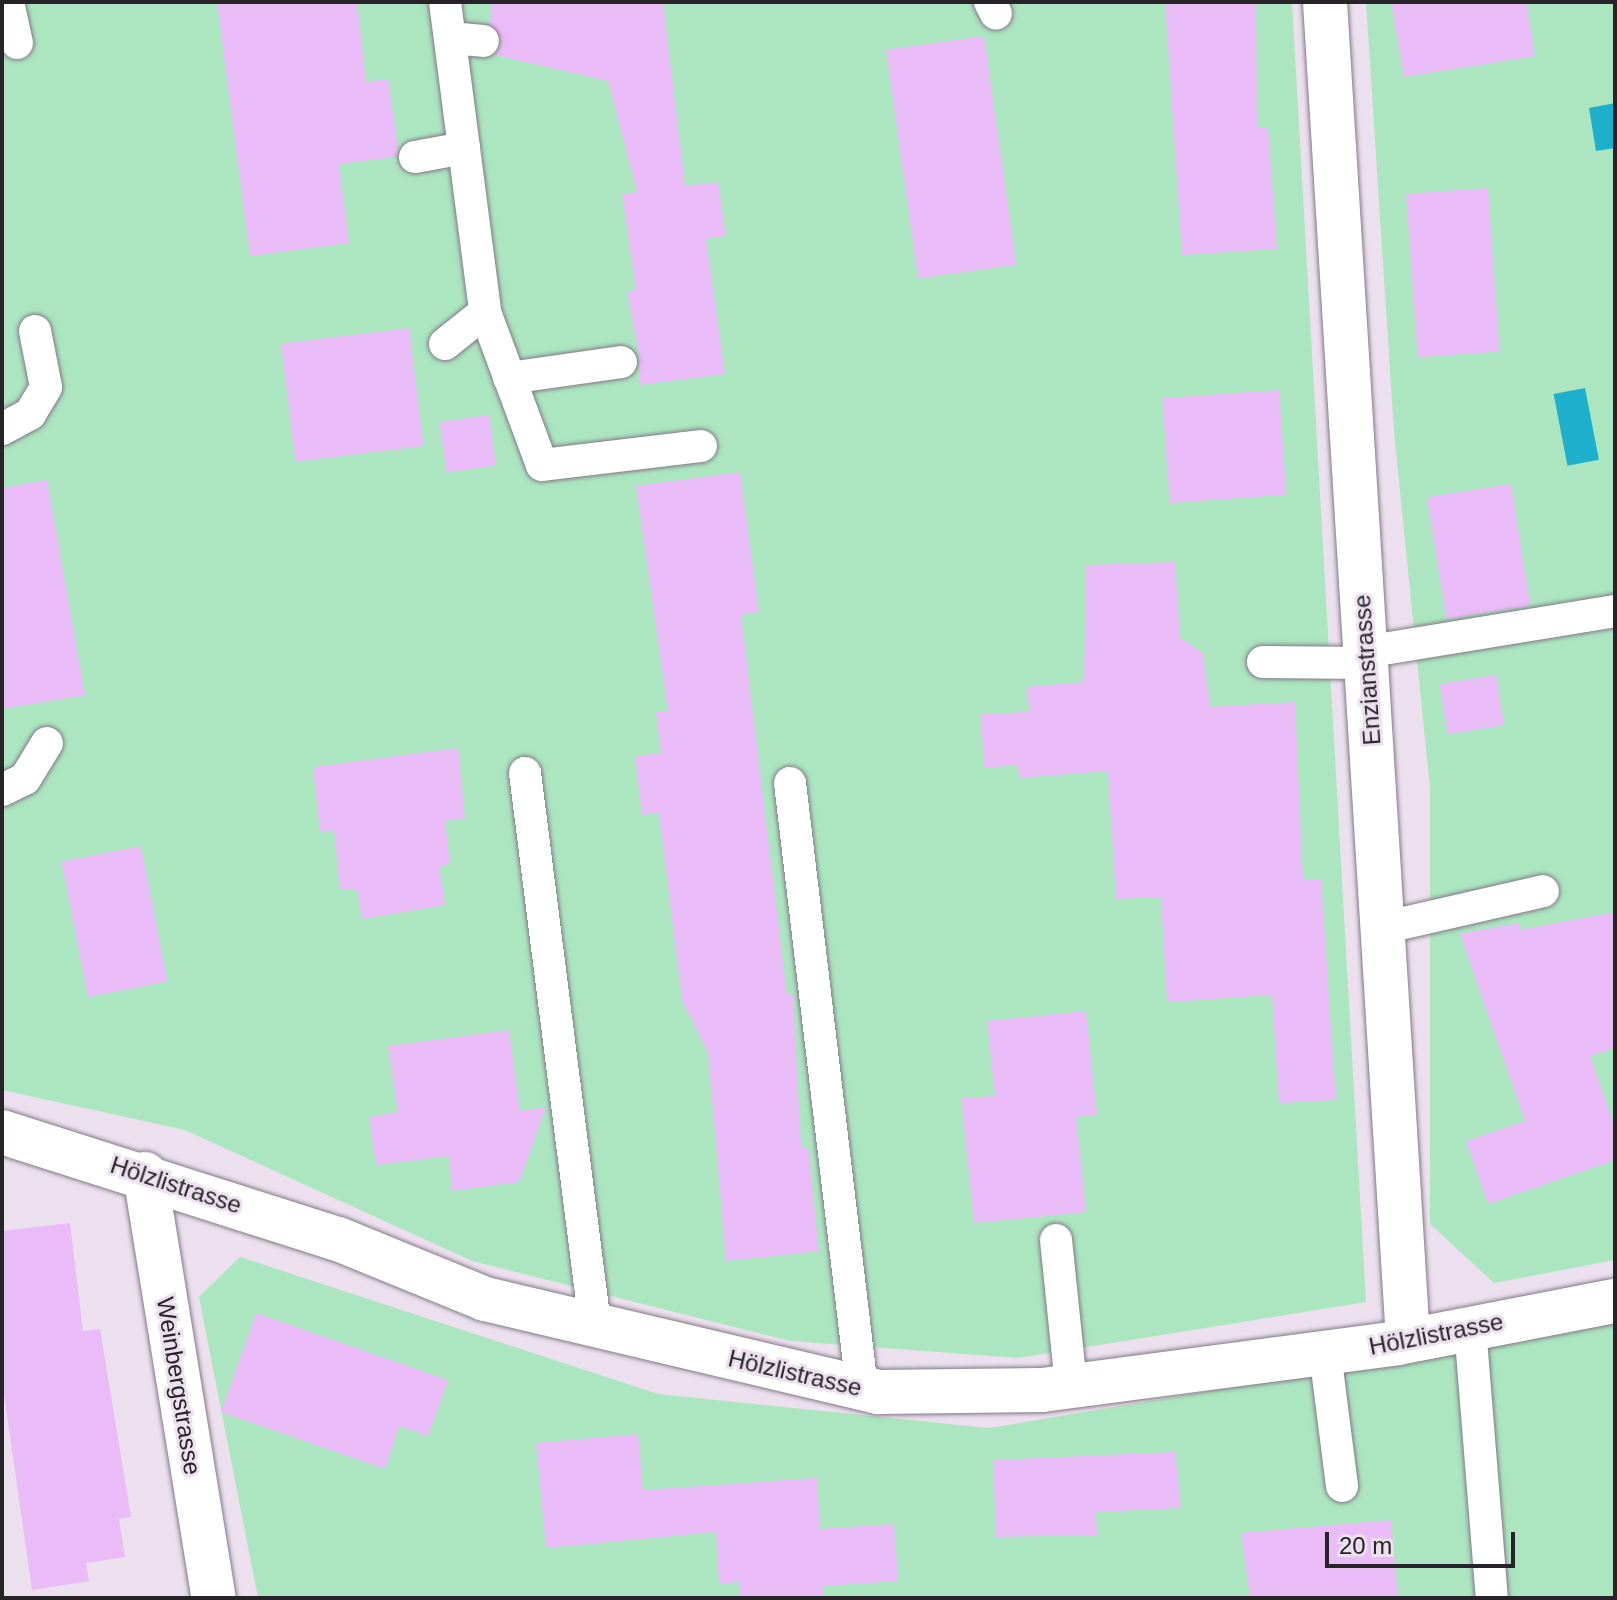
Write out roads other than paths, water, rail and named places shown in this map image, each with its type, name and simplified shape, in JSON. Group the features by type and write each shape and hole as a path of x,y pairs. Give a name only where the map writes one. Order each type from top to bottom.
{"street":[{"name":"Enzianstrasse","path":"1325,2 1408,1339"},
{"name":"Hölzlistrasse","path":"2,1132 145,1174 338,1239 485,1299 862,1389 1071,1386 1325,1353 1615,1301"},
{"name":"Weinbergstrasse","path":"145,1174 214,1598"}],"lane":[{"path":"8,2 17,43"},
{"path":"445,2 485,312 542,465 701,446"},
{"path":"450,38 483,41"},
{"path":"415,157 464,148"},
{"path":"445,344 485,312"},
{"path":"2,429 30,414 46,387 35,331"},
{"path":"509,378 621,362"},
{"path":"1263,662 1366,658 1615,611"},
{"path":"2,790 25,779 47,743"},
{"path":"525,773 595,1325"},
{"path":"790,783 862,1389"},
{"path":"1382,928 1543,891"},
{"path":"1056,1240 1071,1386"},
{"path":"1470,1327 1492,1598"},
{"path":"1325,1353 1342,1486"}],"water":[{"path":"1615,103 1615,148 1596,151 1589,108"},
{"path":"1585,388 1599,460 1568,466 1554,394"}]}
